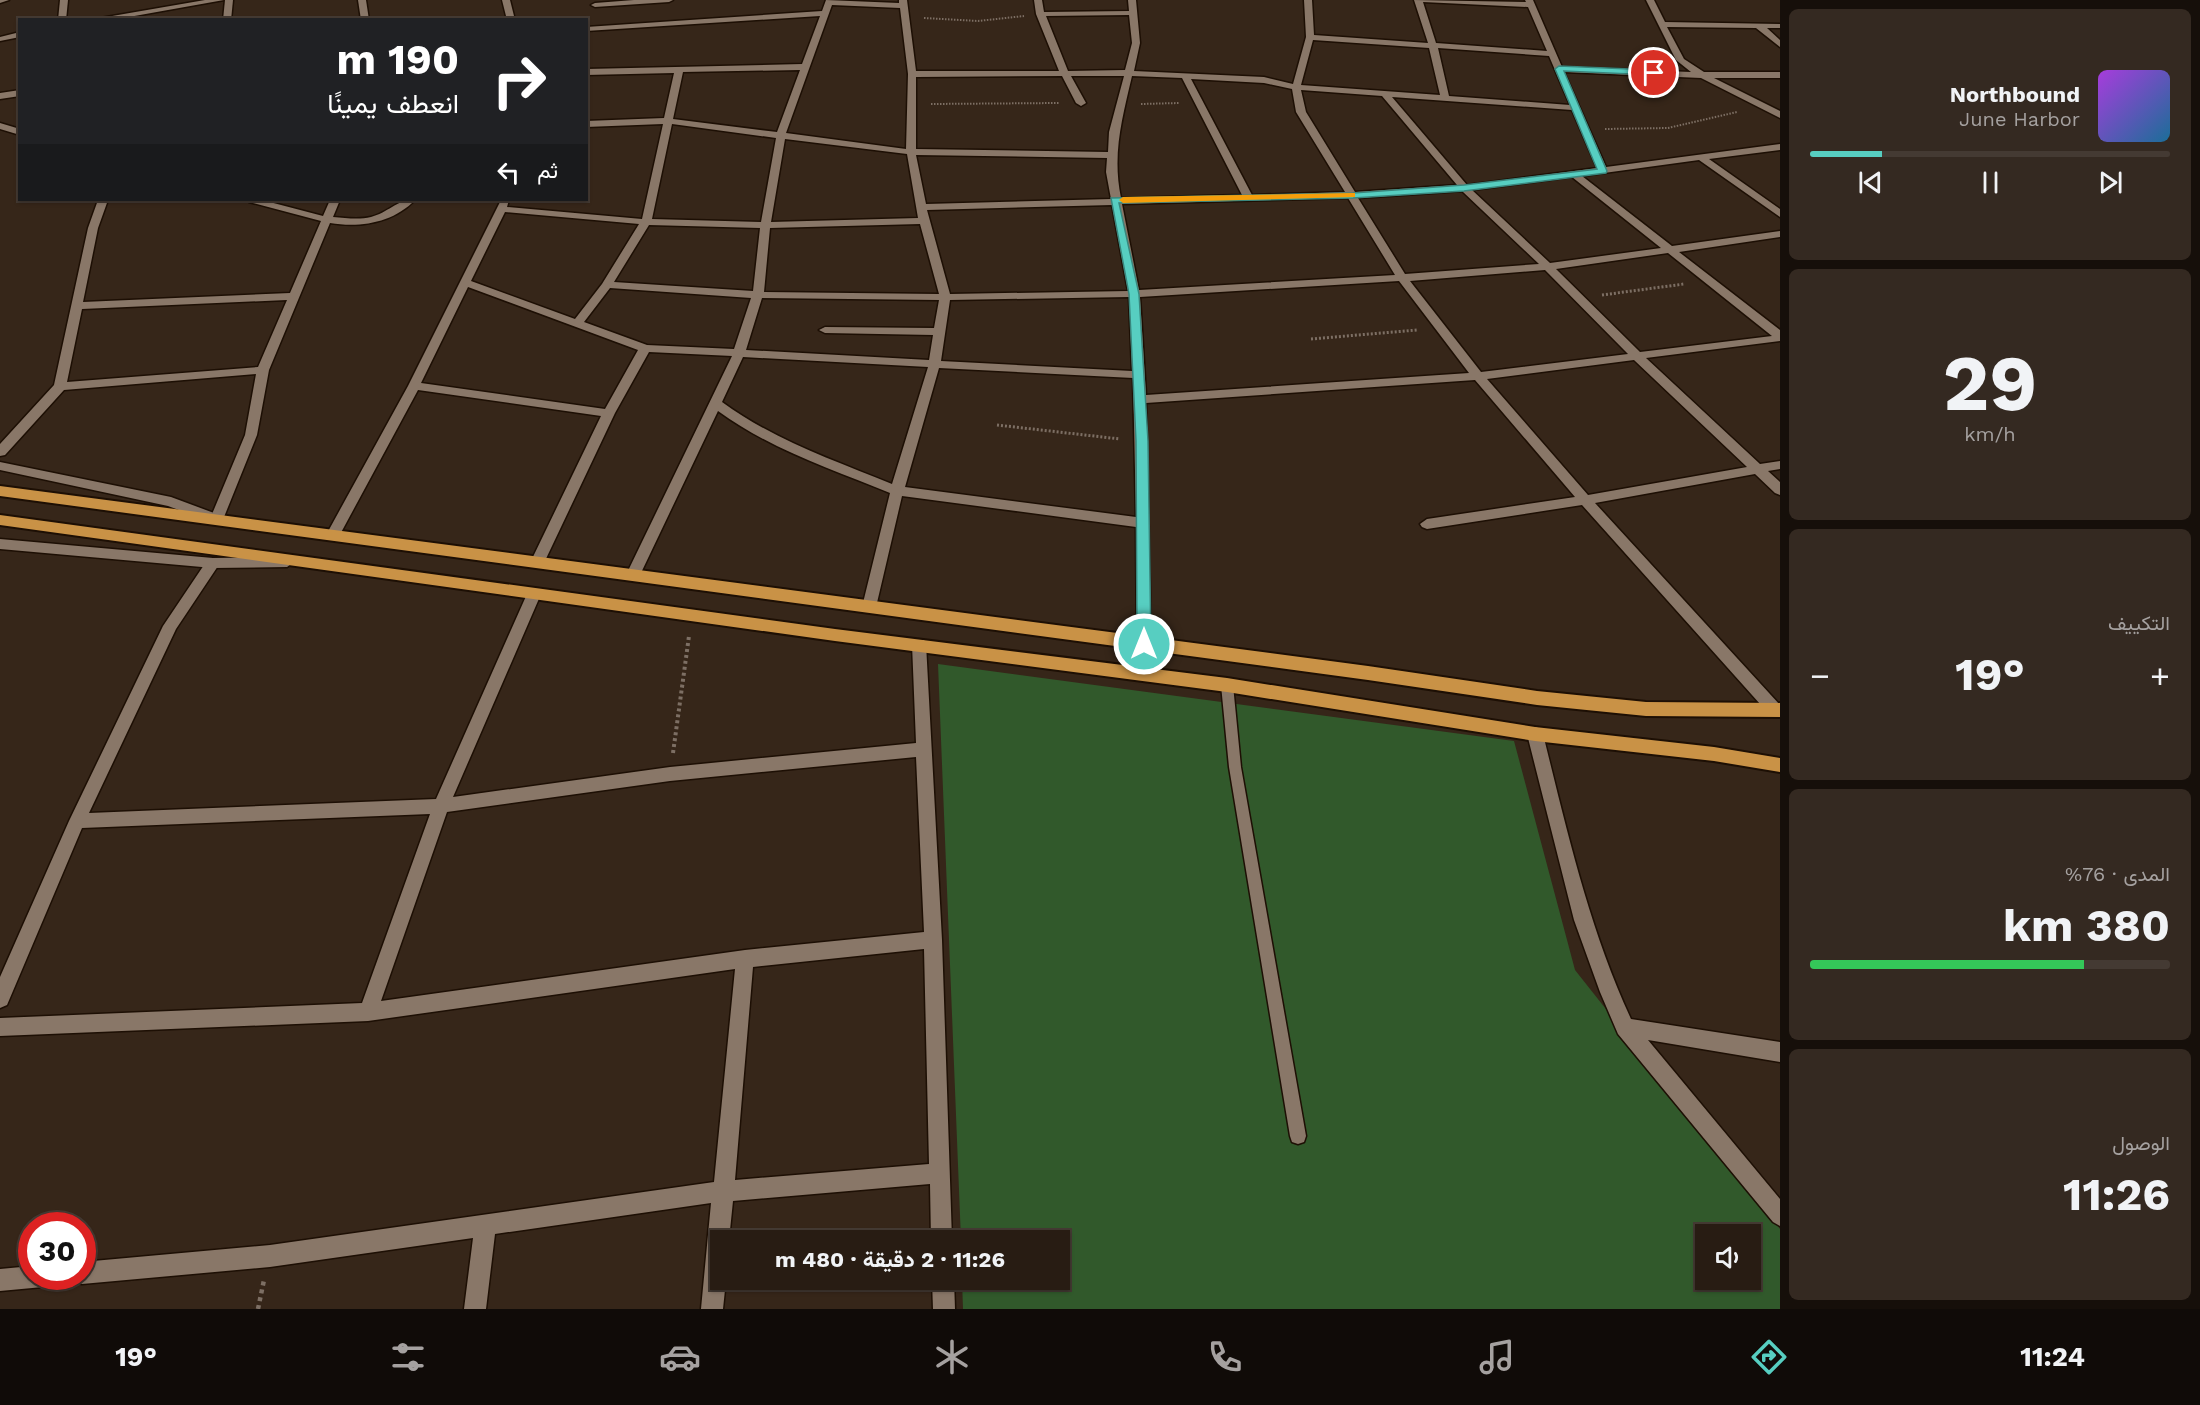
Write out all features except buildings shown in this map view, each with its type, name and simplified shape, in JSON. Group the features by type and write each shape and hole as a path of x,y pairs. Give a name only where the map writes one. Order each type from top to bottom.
{"highway":[{"path":"0,491 217,519 332,537 538,561 633,576 1538,698 1646,709 1778,710"},
{"path":"0,520 310,561 534,594 1227,685 1535,734 1714,754 1780,765"}],"street":[{"path":"0,1 5,0"},
{"path":"62,18 64,0"},
{"path":"103,18 220,0"},
{"path":"227,18 229,0"},
{"path":"362,0 365,18"},
{"path":"506,0 510,18"},
{"path":"594,6 669,0"},
{"path":"1038,0 1040,14 1064,72 1082,103"},
{"path":"1132,0 1136,43 1111,155 1114,200 1134,294 1141,399 1144,644"},
{"path":"1308,0 1310,37 1296,87 1297,101 1304,118 1402,278 1478,376 1585,500 1778,710"},
{"path":"1418,0 1433,45 1445,98"},
{"path":"1423,0 1529,2 1603,171"},
{"path":"1650,0 1680,60 1702,75 1780,115"},
{"path":"633,576 739,353 758,295 774,164 781,135 830,1 903,3 912,74 912,152 924,221 945,297 935,362 897,491 869,607"},
{"path":"588,29 825,13"},
{"path":"1040,14 1134,13"},
{"path":"1660,24 1780,26"},
{"path":"1759,26 1780,44"},
{"path":"0,39 18,34"},
{"path":"1310,37 1552,54"},
{"path":"588,72 805,67"},
{"path":"578,322 607,285 646,222 679,69"},
{"path":"1559,69 1702,75 1780,75"},
{"path":"912,74 1130,73 1186,78 1264,80 1296,87 1576,108"},
{"path":"1186,78 1249,198"},
{"path":"0,96 18,93"},
{"path":"1385,94 1464,188 1580,298 1637,356 1780,490"},
{"path":"588,124 668,121 912,152 1111,155"},
{"path":"0,126 18,131"},
{"path":"921,207 1353,195 1464,188 1780,147"},
{"path":"1700,158 1780,214"},
{"path":"1575,175 1780,337"},
{"path":"0,452 60,386 93,228 103,201"},
{"path":"256,201 326,221 353,222 376,220 394,213 409,201"},
{"path":"0,466 150,496 217,519 251,435 263,370 335,201"},
{"path":"332,537 414,386 503,204 646,222 766,225 924,221"},
{"path":"607,285 758,295 945,297 1134,294 1548,267 1780,234"},
{"path":"464,282 645,348 935,362 1138,375"},
{"path":"78,306 294,296"},
{"path":"825,330 940,333"},
{"path":"1141,399 1478,376 1780,337"},
{"path":"538,561 609,413 645,348"},
{"path":"60,386 263,370"},
{"path":"414,386 609,413"},
{"path":"715,403 744,424 783,445 897,491 1143,522"},
{"path":"1427,524 1585,500 1780,465"},
{"path":"0,544 213,563 310,561"},
{"path":"0,999 77,821 170,626 213,563"},
{"path":"368,1012 441,806 534,594"},
{"path":"919,644 933,940 942,1230"},
{"path":"1535,734 1579,906 1607,987 1625,1027 1780,1215"},
{"path":"77,821 441,806 670,774 925,749"},
{"path":"0,1027 368,1012 745,959 933,940"},
{"path":"712,1309 745,959"},
{"path":"1625,1027 1780,1052"},
{"path":"96,1272 270,1256 724,1191 941,1173"},
{"path":"475,1309 485,1225"},
{"path":"0,1280 18,1278"},
{"path":"944,1290 944,1309"}],"lane":[{"path":"1227,685 1235,767 1298,1136"}],"path":[{"path":"905,17 978,21 1040,14"},
{"path":"913,104 1082,103"},
{"path":"1586,130 1668,128 1766,106"},
{"path":"1580,298 1708,280"},
{"path":"1311,339 1442,327"},
{"path":"998,425 1142,441"},
{"path":"670,774 692,615"}],"green space":[{"path":"938,664 1514,741 1575,970 1780,1229 1780,1309 963,1309 962,1290 1070,1290 1070,1230 961,1230"}],"slow traffic":[{"path":"1123,200 1351,195"}],"route":[{"path":"1144,644 1141,399 1134,294 1114,200 1353,195 1464,188 1603,171 1559,69 1654,73"}]}
